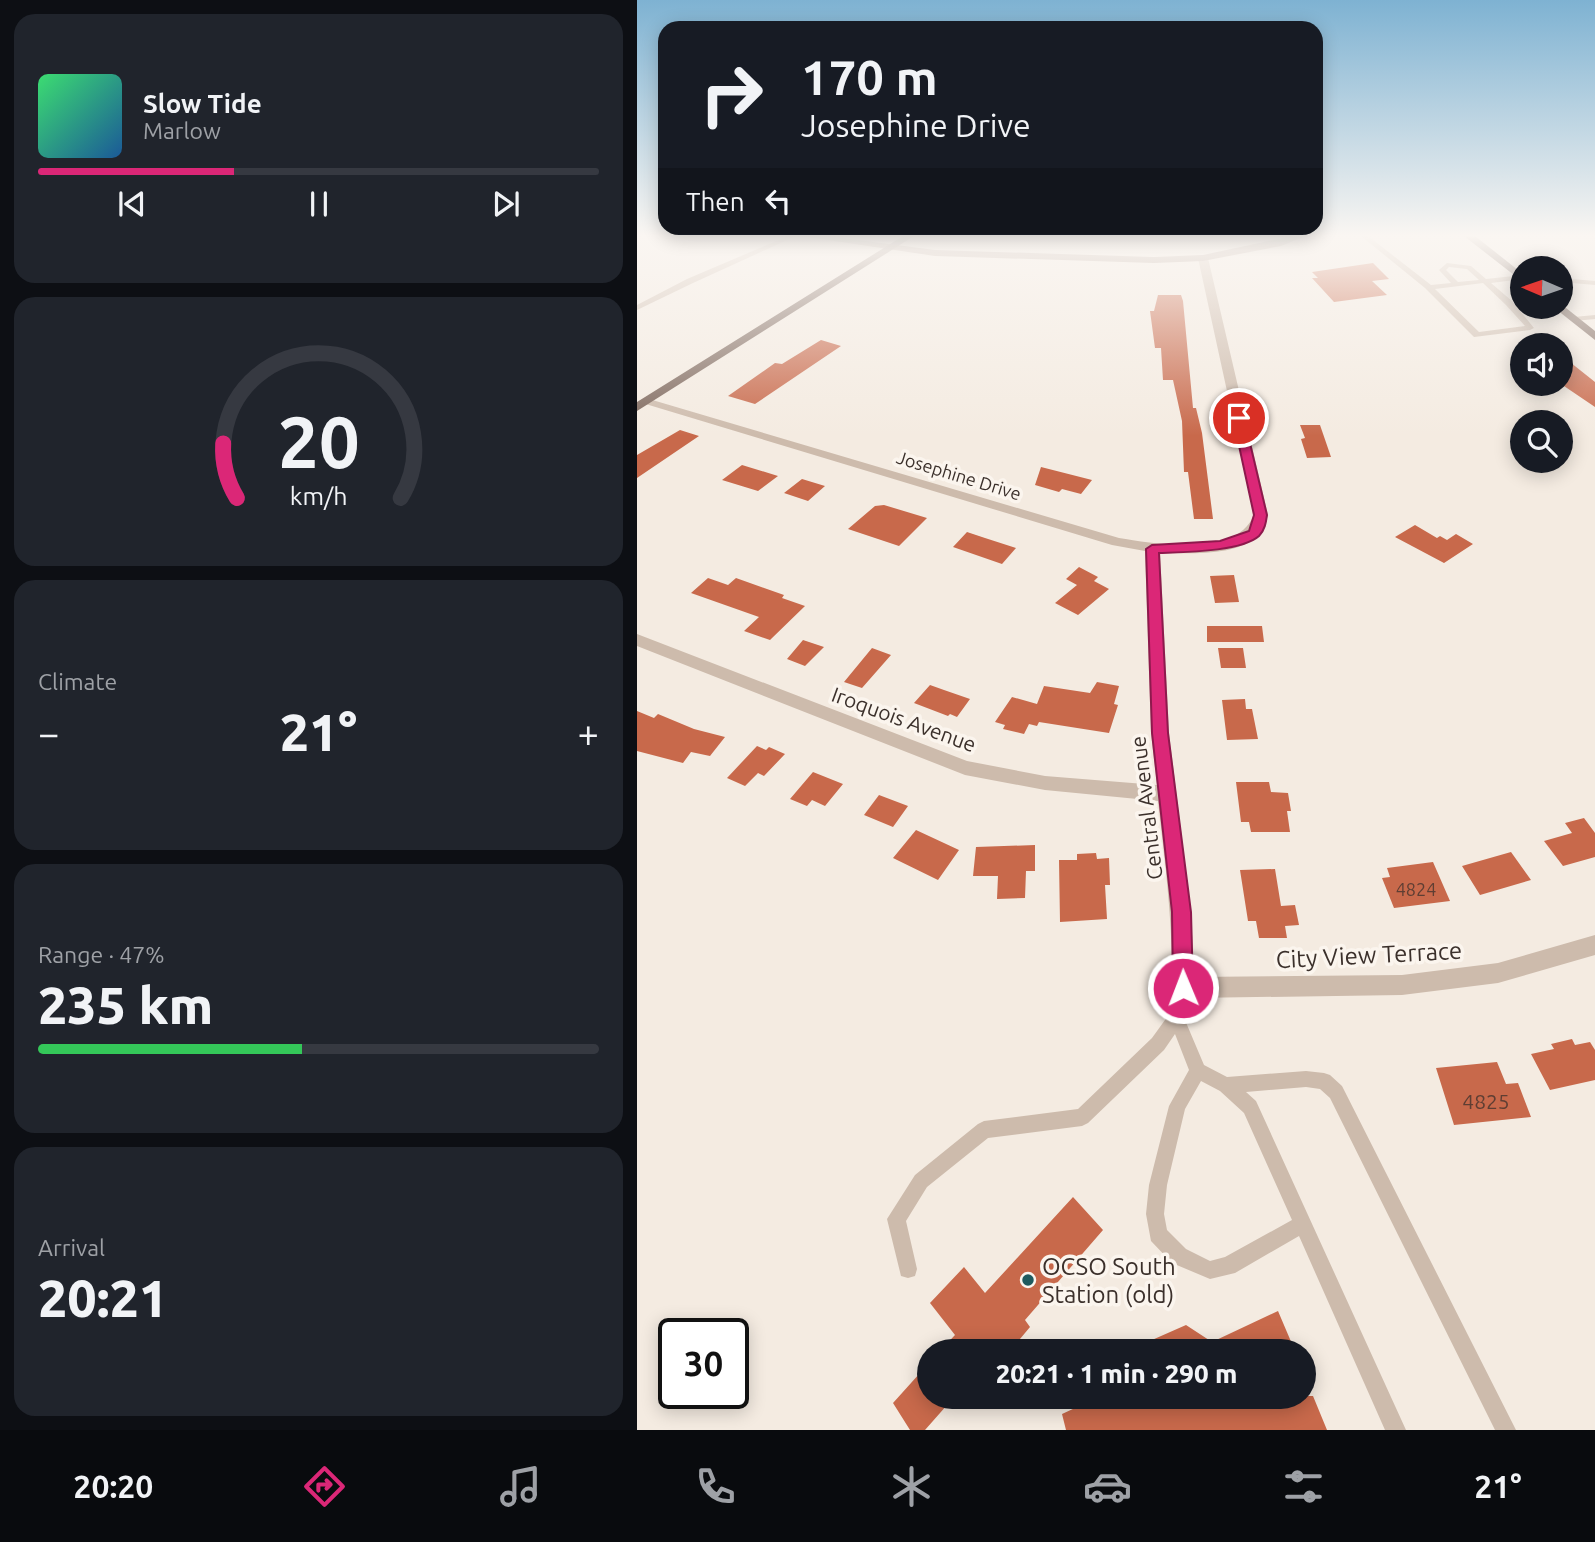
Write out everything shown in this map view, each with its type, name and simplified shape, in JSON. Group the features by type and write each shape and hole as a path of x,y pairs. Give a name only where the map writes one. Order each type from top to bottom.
{"main road":[{"path":"641,405 802,303"},
{"path":"1574,320 1595,337"}],"street":[{"name":"Josephine Drive","path":"641,405 1117,542 1170,550 1230,543 1254,534 1260,524 1261,515 1212,303"},
{"name":"Central Avenue","path":"1152,549 1160,733 1181,912 1183,988 1176,1018"},
{"name":"Iroquois Avenue","path":"637,640 965,768 1045,783 1167,794"},
{"name":"City View Terrace","path":"1183,988 1402,985 1499,973 1593,950"}],"lane":[{"path":"1445,303 1477,335 1530,328 1505,303"},
{"path":"1574,320 1595,317"},
{"path":"1176,1018 1198,1071 1226,1085 1250,1107 1396,1430"},
{"path":"908,1269 896,1219 921,1181 983,1130 1082,1117 1158,1044 1176,1018"},
{"path":"1198,1071 1177,1106 1159,1185 1155,1214 1158,1234 1179,1256 1210,1270 1228,1266 1303,1224"},
{"path":"1226,1085 1306,1079 1324,1081 1336,1092 1506,1430"}],"building":[{"path":"1156,303 1183,303 1193,408 1196,408 1202,433 1213,519 1194,519 1188,472 1184,472 1182,421 1173,380 1163,380 1161,348 1155,348 1150,311 1154,311"},
{"path":"821,340 841,346 755,404 728,396 775,363 782,364"},
{"path":"1573,365 1595,382 1595,407 1573,392"},
{"path":"1300,425 1320,425 1331,457 1307,458 1301,439 1305,438"},
{"path":"680,430 699,436 637,478 637,455"},
{"path":"742,465 778,476 758,491 722,480"},
{"path":"1041,467 1092,480 1081,494 1062,489 1059,492 1035,485"},
{"path":"802,479 825,486 808,501 784,493"},
{"path":"884,505 927,518 899,546 848,529 875,506"},
{"path":"1415,525 1437,538 1440,536 1447,540 1456,534 1473,544 1444,563 1395,537"},
{"path":"967,532 1016,548 1002,564 953,547"},
{"path":"1079,567 1098,577 1094,581 1109,589 1078,615 1055,603 1077,585 1066,579"},
{"path":"1234,575 1239,602 1215,603 1210,576"},
{"path":"708,578 728,585 736,578 784,595 782,598 805,606 770,640 744,631 759,617 691,593"},
{"path":"1207,626 1262,626 1264,642 1207,642"},
{"path":"803,640 824,647 805,666 787,659"},
{"path":"872,648 891,655 862,688 844,682"},
{"path":"1218,648 1243,648 1246,668 1221,668"},
{"path":"1097,682 1119,686 1114,704 1118,705 1109,733 1039,722 1037,726 1029,724 1024,734 1003,729 1005,725 995,722 1012,697 1037,704 1044,686 1090,693"},
{"path":"930,685 970,699 957,717 914,703"},
{"path":"1245,699 1246,709 1252,709 1258,739 1227,740 1222,700"},
{"path":"637,711 654,718 658,714 694,729 725,737 710,756 691,752 683,763 637,751"},
{"path":"757,746 766,750 769,747 785,754 764,776 758,773 745,786 727,778"},
{"path":"813,772 843,784 825,806 812,800 807,806 790,799"},
{"path":"1236,782 1269,782 1271,792 1288,793 1290,832 1251,832 1249,822 1241,822"},
{"path":"879,795 908,806 893,827 864,815"},
{"path":"1584,818 1595,833 1595,857 1563,866 1544,841 1572,833 1565,823"},
{"path":"916,830 959,850 938,880 893,858"},
{"path":"1035,845 1035,871 1026,871 1025,898 997,899 998,876 973,876 976,847"},
{"path":"1511,852 1531,880 1480,895 1462,866"},
{"path":"1096,853 1097,859 1109,858 1110,885 1105,885 1107,919 1060,922 1059,860 1077,860 1077,854"},
{"path":"1433,862 1450,901 1394,908 1382,878 1390,877 1387,868"},
{"path":"1275,869 1281,906 1295,905 1299,925 1285,926 1287,938 1259,938 1256,921 1248,921 1240,870"},
{"path":"1572,1039 1575,1045 1590,1042 1595,1050 1595,1080 1550,1090 1531,1054 1554,1049 1551,1044"},
{"path":"1497,1062 1506,1084 1518,1083 1531,1117 1454,1125 1436,1068"},
{"name":"OCSO South Station (old)","path":"1073,1197 1103,1230 1025,1320 1030,1327 1020,1339 951,1339 955,1335 930,1303 964,1267 985,1293"},
{"path":"1278,1311 1290,1339 1218,1339"},
{"path":"1186,1325 1207,1339 1154,1339"},
{"path":"917,1376 917,1409 944,1409 925,1430 910,1430 893,1403"},
{"path":"1316,1403 1327,1430 1066,1430 1062,1414 1073,1409 1316,1409"}],"place":[{"name":"OCSO South Station (old)","path":"1028,1280"}],"route":[{"path":"1183,988 1181,912 1160,733 1152,549 1221,545 1254,534 1260,524 1261,515 1239,418"}]}
